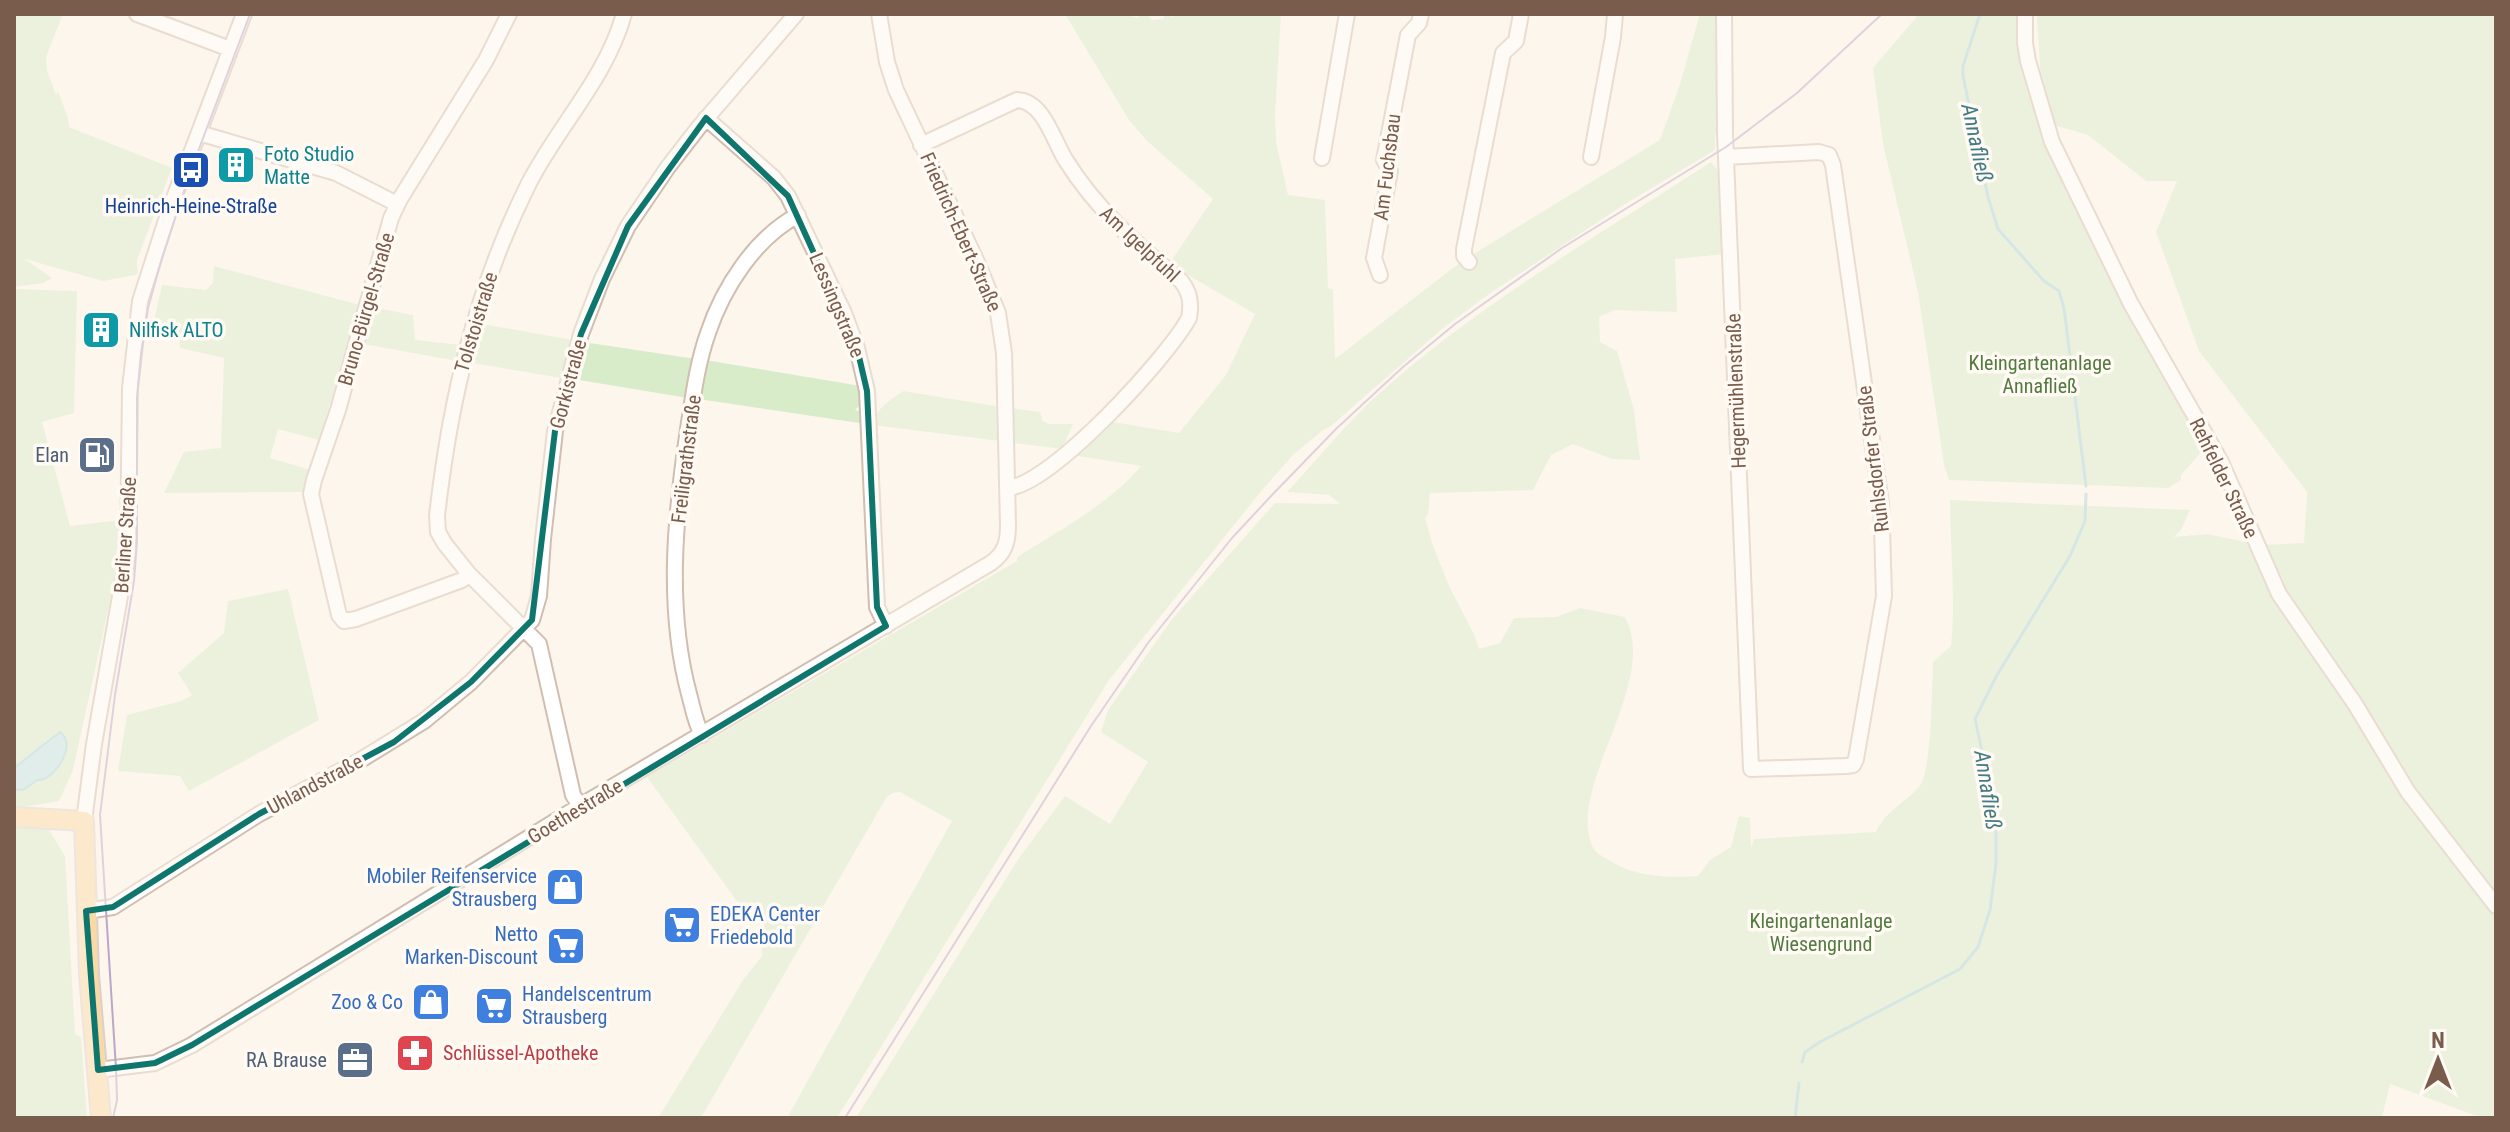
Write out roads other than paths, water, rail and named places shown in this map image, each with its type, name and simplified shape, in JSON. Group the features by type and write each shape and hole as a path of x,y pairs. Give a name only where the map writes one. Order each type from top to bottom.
{"main road":[{"path":"14,817 84,821"},
{"name":"Berliner Straße","path":"84,821 86,911 101,1118"}],"street":[{"path":"137,14 230,49"},
{"name":"Berliner Straße","path":"84,821 94,744 128,551 130,396 140,301 169,211 244,14"},
{"name":"Bruno-Bürgel-Straße","path":"469,574 462,580 349,622 339,615 311,494 397,204 486,60 509,14"},
{"name":"Tolstoistraße","path":"524,627 469,574 441,538 437,516 453,400 467,341 497,254 531,181 616,42 624,14"},
{"name":"Gorkistraße","path":"524,627 532,620 538,607 555,431 589,312 619,243 639,207 706,118 796,14"},
{"name":"Friedrich-Ebert-Straße","path":"879,14 891,77 983,274 998,313 1004,341 1008,488 1008,535 1003,552"},
{"path":"1322,158 1347,14"},
{"name":"Am Fuchsbau","path":"1380,275 1374,258 1390,171 1384,160 1408,35 1419,23 1421,14"},
{"path":"1469,262 1464,256 1464,249 1503,53 1516,41 1521,14"},
{"path":"1591,157 1615,14"},
{"name":"Hegermühlenstraße","path":"1724,14 1726,157 1751,769"},
{"name":"Rehfelder Straße","path":"2025,14 2028,61 2052,142 2131,304 2221,462 2279,594 2355,704 2408,792 2489,888 2496,906"},
{"name":"Am Igelpfuhl","path":"921,145 1017,100 1028,100 1037,107 1087,193 1118,227 1188,290 1189,318 1142,380 1084,438 1025,485 1008,488"},
{"name":"Lessingstraße","path":"706,118 774,178 788,196 844,313 862,366 869,408 877,607 886,626"},
{"path":"199,133 336,173 397,204"},
{"name":"Ruhlsdorfer Straße","path":"1726,157 1819,152 1829,155 1833,165 1881,503 1884,596 1856,759 1853,765 1846,766 1751,769"},
{"name":"Freiligrathstraße","path":"702,735 682,668 675,602 682,474 696,379 708,332 732,283 755,249 775,230 798,215"},
{"name":"Goethestraße","path":"98,1070 155,1063 177,1054 580,806 991,563 1003,552"},
{"path":"524,627 539,644 543,654 573,795 580,806"},
{"name":"Uhlandstraße","path":"86,911 113,907 259,814 394,742 471,682 524,627"}],"water":[{"path":"60,732 65,737 66,750 56,770 22,790 14,789 14,768"}],"waterway":[{"name":"Annafließ","path":"1980,14 1963,66 1963,76 1988,197 1998,229 2044,281 2059,291 2064,308 2086,486"},
{"name":"Annafließ","path":"1802,1062 1805,1052 1820,1042 1960,969 1978,947 1990,910 1996,864 1996,817 1975,719 1997,675 2070,556 2085,521 2086,494"},
{"name":"Annafließ","path":"1795,1118 1799,1083"}],"tram line":[{"path":"113,1118 117,1100 116,1069 100,815 115,695 134,581 137,397 141,354 148,308 162,258 191,170 250,14"},
{"path":"845,1118 1091,726 1148,643 1232,538 1272,495 1336,429 1455,324 1562,248 1726,147 1797,93 1882,14"}],"place":[{"name":"Foto Studio Matte","path":"236,165"},
{"name":"Heinrich-Heine-Straße","path":"191,170"},
{"name":"Nilfisk ALTO","path":"101,330"},
{"name":"Elan","path":"97,455"},
{"name":"Mobiler Reifenservice Strausberg","path":"565,887"},
{"name":"EDEKA Center Friedebold","path":"682,925"},
{"name":"Netto Marken-Discount","path":"566,946"},
{"name":"Zoo & Co","path":"431,1002"},
{"name":"Handelscentrum Strausberg","path":"494,1006"},
{"name":"Schlüssel-Apotheke","path":"415,1053"},
{"name":"RA Brause","path":"355,1060"}],"park label":[{"name":"Kleingartenanlage Annafließ","path":"2040,374"},
{"name":"Kleingartenanlage Wiesengrund","path":"1821,932"}]}
